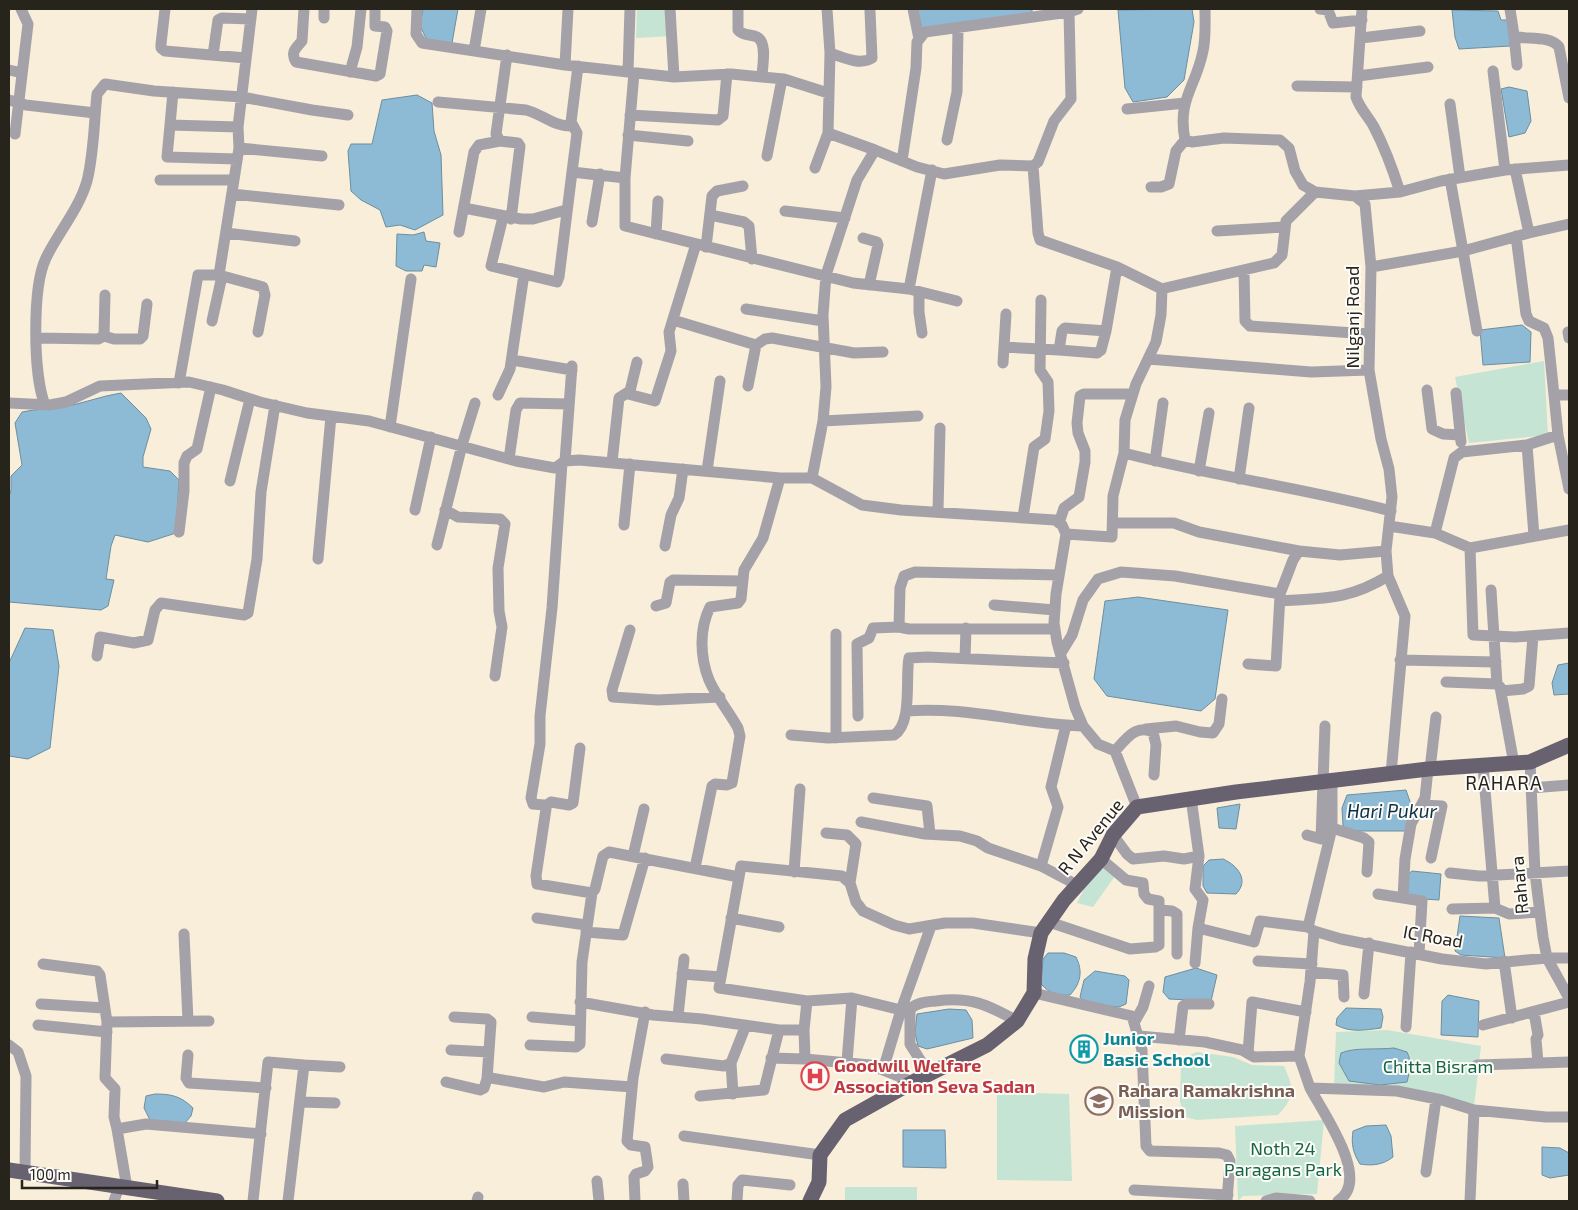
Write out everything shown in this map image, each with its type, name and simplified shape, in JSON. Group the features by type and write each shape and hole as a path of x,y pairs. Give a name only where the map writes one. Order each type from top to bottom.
{"main road":[{"name":"R N Avenue","path":"820,1155 845,1120 913,1082 987,1045 1017,1021 1034,993 1035,959 1045,927 1077,885 1101,859 1113,835 1137,807 1191,798 1429,769 1530,762 1569,745"},
{"path":"810,1201 819,1182 820,1155"},
{"path":"9,1170 120,1192 217,1201"}],"street":[{"path":"15,134 14,102 22,73 28,21 21,9"},
{"path":"165,9 161,48 168,52 246,58"},
{"path":"304,9 302,41 295,46 294,52 296,62 376,76 380,74 387,31 385,27 375,26 375,9"},
{"path":"350,72 357,47 361,9"},
{"path":"418,9 416,34 419,40 428,44 565,65 674,77 727,74 782,79 828,93"},
{"path":"474,50 481,9"},
{"path":"565,65 568,9"},
{"path":"630,9 631,72 625,178 625,226 752,259 869,285 914,291 957,301"},
{"path":"670,9 674,77"},
{"path":"738,9 738,30 741,33 757,38 763,46 762,77"},
{"path":"815,168 828,133 830,53 828,9"},
{"path":"913,9 919,39"},
{"path":"1185,140 1181,122 1185,103 1203,51 1205,9"},
{"path":"1320,9 1328,10 1332,23 1362,15 1356,97 1359,106 1369,118 1379,137 1400,192"},
{"path":"1510,9 1517,66"},
{"path":"828,133 902,161 944,174 1000,165 1033,166 1038,162 1054,121 1071,99 1074,10 1046,12 925,32 919,39 915,52 916,68 902,161"},
{"path":"830,53 858,61 867,61 872,58 870,11"},
{"path":"212,321 221,276 238,153 238,127 251,14 218,20 213,56"},
{"path":"947,140 958,92 958,28"},
{"path":"1361,38 1420,31"},
{"path":"1514,35 1557,43 1563,58 1569,98"},
{"path":"500,142 496,134 507,55"},
{"path":"459,232 476,148 484,144 500,142 518,143 520,146 507,218 490,264 493,268 524,274 554,283 558,281 577,133 572,126 578,66"},
{"path":"1297,86 1358,82 1428,67"},
{"path":"9,70 22,73"},
{"path":"1492,71 1510,169 1529,233"},
{"path":"630,115 718,120 723,116 727,74"},
{"path":"767,156 782,79"},
{"path":"45,405 40,392 36,338 39,282 45,259 86,182 97,94 105,84 173,92 242,97 348,114"},
{"path":"173,92 167,157 238,153 322,156"},
{"path":"14,102 95,113"},
{"path":"438,102 536,112 557,125 572,126"},
{"path":"1127,109 1185,103"},
{"path":"1450,104 1455,178 1463,250 1477,331"},
{"path":"170,125 238,127"},
{"path":"628,135 688,141"},
{"path":"1185,140 1192,142 1224,138 1280,140 1289,148 1295,172 1303,185 1316,192 1355,196 1400,192 1455,178 1510,169 1569,164"},
{"path":"1151,186 1161,187 1169,184 1176,150 1185,140"},
{"path":"812,478 823,421 826,387 823,321 826,275 856,180 875,150"},
{"path":"1033,166 1040,240 1117,267 1161,289 1274,263 1279,259 1283,249 1284,227 1290,214 1316,192"},
{"path":"922,333 914,291 932,170"},
{"path":"572,172 625,178"},
{"path":"592,222 600,174"},
{"path":"160,180 234,180"},
{"path":"612,462 619,398 628,394 655,401 671,352 669,336 673,320 701,246 710,216 714,193 743,186"},
{"path":"232,194 339,205"},
{"name":"Nilganj Road","path":"1355,196 1365,204 1372,266 1369,334 1370,370 1380,439 1389,469 1392,497 1386,551 1388,576 1404,616 1391,774"},
{"path":"656,234 658,201"},
{"path":"464,208 507,218 532,219 566,210"},
{"path":"785,211 845,218"},
{"path":"710,216 744,222 749,226 752,259"},
{"path":"1372,266 1463,250 1569,224"},
{"path":"1217,231 1284,227"},
{"path":"226,233 295,241"},
{"path":"1516,236 1526,314 1529,320 1544,328 1548,338 1558,435 1566,461 1569,489"},
{"path":"863,238 878,244 869,285"},
{"path":"1004,347 1097,353 1101,350 1106,331 1117,267"},
{"path":"1244,270 1243,314 1245,322 1250,326 1369,334"},
{"path":"179,383 196,280 200,274 221,276 263,287 265,295 258,332"},
{"path":"498,395 508,376 512,360 524,274"},
{"path":"390,427 411,279"},
{"path":"1066,534 1112,536 1114,523 1113,496 1124,453 1126,420 1133,394 1156,342 1161,316 1161,289"},
{"path":"104,336 105,295"},
{"path":"1023,517 1034,447 1045,440 1049,411 1047,378 1040,370 1041,300"},
{"path":"36,338 98,339 104,336 114,339 140,339 143,336 147,304"},
{"path":"746,309 823,321"},
{"path":"1003,363 1006,314"},
{"path":"673,320 756,345"},
{"path":"1059,350 1062,331 1065,328 1106,331"},
{"path":"748,386 756,345 764,339 772,338 854,353 883,352"},
{"path":"1148,359 1311,372 1370,370"},
{"path":"512,360 572,368 552,608 540,716 540,744 531,798 534,804 544,806 551,802 569,805 573,803 580,748"},
{"path":"628,394 637,362"},
{"path":"707,471 720,381"},
{"path":"9,403 45,405 66,402 100,386 189,382 275,406 369,421 509,459 555,468 563,462 612,462 780,478 812,478 862,504 901,510 1056,520 1066,534 1055,610 1055,629 1075,707 1083,726 1098,744 1115,750 1137,807"},
{"path":"179,532 184,491 184,463 187,456 197,449 211,387"},
{"path":"1427,390 1432,430 1443,434 1460,435"},
{"path":"1456,393 1462,452"},
{"path":"1059,523 1064,508 1079,497 1084,451 1077,423 1080,396 1084,394 1133,394"},
{"path":"1554,395 1569,396"},
{"path":"230,481 250,399"},
{"path":"436,545 475,403"},
{"path":"509,459 516,410 520,403 569,404"},
{"path":"1156,461 1163,403"},
{"path":"97,656 100,637 134,643 148,640 155,610 161,603 244,616 248,613 257,559 261,492 275,406"},
{"path":"1239,479 1249,408"},
{"path":"1199,471 1208,413"},
{"path":"318,559 331,416"},
{"path":"823,421 918,416"},
{"path":"938,511 940,428"},
{"path":"1435,533 1454,458 1462,452 1526,445 1558,435"},
{"path":"415,510 431,437"},
{"path":"1526,445 1534,536"},
{"path":"1124,453 1199,471 1330,495 1391,511"},
{"path":"624,525 630,464"},
{"path":"665,546 670,515 679,498 683,469"},
{"path":"695,868 712,786 715,784 728,785 732,782 740,736 738,728 710,680 701,634 704,619 710,607 738,603 741,599 741,581 750,558 763,538 780,478"},
{"path":"445,510 458,517 500,519 505,524 498,568 498,611 502,627 495,676"},
{"path":"1114,523 1174,523 1199,532 1299,551 1340,555 1386,551"},
{"path":"1389,526 1435,533 1470,548 1569,530"},
{"path":"1470,548 1473,635 1533,636 1569,633"},
{"path":"1248,664 1276,666 1280,598 1293,560 1299,551"},
{"path":"899,627 900,588 904,576 914,572 1060,575"},
{"path":"1063,658 1083,600 1098,579 1121,572 1175,576 1280,598 1340,597 1367,588 1388,576"},
{"path":"656,606 666,603 670,582 673,580 741,581"},
{"path":"1491,590 1496,662 1506,728 1514,764"},
{"path":"994,605 1055,610"},
{"path":"858,716 857,644 869,638 873,628 1055,629"},
{"path":"965,659 966,628"},
{"path":"630,630 612,690 613,696 658,700 720,697"},
{"path":"836,634 836,738"},
{"path":"1446,682 1523,689 1529,686 1533,636"},
{"path":"792,735 836,738 894,735 901,728 906,711 909,658 1063,658"},
{"path":"1400,660 1496,662"},
{"path":"1115,750 1132,733 1146,729 1176,726 1212,733 1219,724 1222,699"},
{"path":"906,711 932,710 1083,726"},
{"path":"1403,898 1405,858 1411,824 1415,812 1422,805 1436,717"},
{"path":"1040,866 1048,847 1058,807 1051,787 1066,725"},
{"path":"1325,726 1332,828 1311,929 1311,968 1299,1056 1310,1088 1340,1142 1350,1165 1348,1188 1344,1197 1338,1201"},
{"path":"1146,729 1153,732 1156,738 1154,775"},
{"name":"Rahara","path":"1530,762 1535,874 1547,958 1569,998"},
{"path":"1483,766 1495,908"},
{"path":"1307,835 1321,839 1328,782"},
{"path":"1532,788 1569,785"},
{"path":"794,872 800,789"},
{"path":"873,798 926,806 930,834"},
{"path":"1191,798 1199,856 1195,889 1203,900 1195,963"},
{"path":"1422,805 1442,806 1431,858"},
{"path":"544,806 546,810 536,876 537,884 592,893"},
{"path":"633,856 644,809"},
{"path":"861,822 969,839 988,848 1040,866 1077,885"},
{"path":"1332,828 1364,838 1369,842 1367,872"},
{"path":"826,833 847,835 856,844 850,883 856,902 863,911 894,925 909,928 973,923 1045,927 1130,949 1155,948 1159,945 1160,910 1158,899 1145,898 1143,884 1126,880 1101,859"},
{"path":"1113,835 1133,859 1164,856 1184,859 1199,856"},
{"path":"530,1045 578,1046 581,1042 580,1002 586,929 592,893 595,889 605,854 613,852 739,877"},
{"path":"537,918 623,935 645,858"},
{"path":"850,883 842,876 741,866 718,988 807,1001 852,998 901,1010"},
{"path":"1450,873 1493,875 1569,871"},
{"path":"1378,894 1422,901 1406,1027"},
{"path":"1452,909 1495,908 1509,914 1540,912"},
{"path":"1160,910 1172,911 1177,914 1177,954"},
{"path":"731,918 779,927"},
{"name":"IC Road","path":"1198,928 1254,942 1260,921 1311,929 1340,939 1486,964 1504,961 1569,958"},
{"path":"882,1070 931,926"},
{"path":"184,934 188,1021"},
{"path":"1364,994 1369,943"},
{"path":"678,1016 684,958"},
{"path":"1258,961 1311,968 1343,975 1344,998"},
{"path":"1504,961 1512,1018"},
{"path":"43,964 97,971 101,981 107,1027 105,1078 115,1089 114,1117 120,1192"},
{"path":"682,974 720,978"},
{"path":"1134,1020 1143,1007 1148,986"},
{"path":"1034,993 1132,1016 1142,1050 1146,1146 1150,1151 1219,1152 1227,1155 1230,1161 1227,1198 1134,1190"},
{"path":"846,1062 852,998"},
{"path":"929,1074 910,1044 910,1009 916,1004 955,998 976,1001 1017,1021"},
{"path":"805,1059 804,1030 807,1001"},
{"path":"580,1002 779,1030 804,1030"},
{"path":"1248,1053 1252,1002 1306,1012"},
{"path":"1483,1026 1569,1002"},
{"path":"41,1004 104,1008"},
{"path":"1179,1040 1183,1006 1186,1004 1209,1004"},
{"path":"635,1201 634,1177 636,1174 645,1171 648,1167 645,1147 631,1146 627,1141 632,1087 645,1012"},
{"path":"1534,1012 1538,1036 1536,1039 1538,1064"},
{"path":"446,1082 480,1090 484,1088 487,1079 492,1024 490,1020 454,1017"},
{"path":"532,1017 580,1021"},
{"path":"38,1025 107,1027 208,1021"},
{"path":"733,1094 730,1063 746,1025"},
{"path":"700,1096 764,1090 779,1030"},
{"path":"1139,1036 1205,1042 1242,1050 1254,1057 1299,1056"},
{"path":"9,1045 18,1052 26,1076 25,1172"},
{"path":"451,1050 489,1052"},
{"path":"188,1055 186,1078 189,1083 266,1088"},
{"path":"771,1058 846,1062 882,1070 913,1082"},
{"path":"666,1059 724,1066 730,1063"},
{"path":"253,1201 268,1062 340,1067"},
{"path":"1477,1065 1569,1062"},
{"path":"288,1201 304,1065"},
{"path":"487,1079 492,1078 544,1086 564,1082 632,1087"},
{"path":"1310,1088 1397,1091 1436,1099 1474,1110 1546,1117 1569,1117"},
{"path":"1426,1172 1436,1099"},
{"path":"300,1102 335,1103"},
{"path":"1470,1201 1474,1110"},
{"path":"116,1129 146,1124 261,1134"},
{"path":"684,1136 820,1155"},
{"path":"738,1201 738,1185 742,1180 790,1185"},
{"path":"598,1181 599,1201"},
{"path":"683,1184 684,1201"},
{"path":"1266,1201 1276,1198 1310,1201"}],"green space":[{"path":"637,9 668,9 670,36 636,38"},
{"path":"1544,361 1548,435 1469,443 1455,377"},
{"path":"1100,865 1115,876 1093,907 1077,903 1090,877"},
{"name":"Chitta Bisram","path":"1387,1030 1481,1046 1474,1107 1334,1086 1336,1032"},
{"path":"1197,1052 1233,1057 1252,1065 1284,1066 1291,1086 1288,1103 1278,1115 1197,1120 1185,1117 1180,1102 1181,1063 1185,1057"},
{"path":"997,1092 1069,1094 1072,1181 997,1180"},
{"name":"Noth 24 Paragans Park","path":"1324,1120 1317,1194 1243,1196 1238,1201 1235,1126"},
{"path":"845,1187 917,1187 917,1201 845,1201"}],"water":[{"path":"423,9 458,9 452,43 427,40 420,26"},
{"path":"917,9 1032,9 1032,13 922,29"},
{"path":"1192,9 1194,22 1184,80 1167,97 1133,102 1125,88 1118,10"},
{"path":"1452,10 1498,11 1501,20 1508,20 1510,46 1459,49 1455,37"},
{"path":"1509,87 1527,91 1531,121 1525,133 1509,137 1501,89"},
{"path":"417,95 432,103 434,131 441,155 443,215 415,230 400,225 386,227 380,210 361,200 351,191 348,151 351,144 372,144 382,100"},
{"path":"424,232 426,241 440,243 436,267 424,265 422,271 406,271 396,266 397,234 413,235"},
{"path":"1522,325 1531,332 1530,362 1483,365 1480,330"},
{"path":"121,393 146,418 151,429 143,457 143,467 170,471 179,480 176,533 148,542 115,535 111,546 106,579 114,580 108,606 101,610 9,602 9,497 11,476 22,465 15,423 22,412 69,406"},
{"path":"1138,597 1228,610 1215,699 1201,711 1107,696 1094,679 1105,601"},
{"path":"25,628 53,630 59,666 50,748 28,759 9,756 9,663"},
{"path":"1569,663 1569,694 1554,695 1552,683 1558,665"},
{"name":"Hari Pukur","path":"1406,790 1414,813 1408,831 1352,831 1343,826 1342,808 1347,795"},
{"path":"1240,804 1236,829 1219,828 1217,808"},
{"path":"1223,859 1233,865 1240,874 1242,883 1240,889 1236,894 1207,893 1203,886 1203,866 1209,860"},
{"path":"1412,871 1441,874 1439,900 1407,898 1407,875"},
{"path":"1460,916 1499,918 1505,958 1461,955 1455,951"},
{"path":"1048,953 1064,953 1076,957 1080,967 1080,977 1077,986 1070,995 1054,994 1041,984 1043,959"},
{"path":"1196,968 1217,975 1211,1001 1169,999 1163,992 1165,977"},
{"path":"1095,971 1125,976 1129,980 1126,1004 1119,1007 1086,1004 1080,997 1084,980"},
{"path":"1448,995 1479,1001 1478,1037 1441,1035 1442,1001"},
{"path":"1346,1008 1381,1009 1383,1017 1381,1028 1353,1030 1336,1025 1337,1018"},
{"path":"949,1009 966,1010 972,1020 973,1038 927,1049 918,1046 915,1033 917,1014"},
{"path":"1394,1048 1407,1052 1409,1056 1410,1066 1407,1082 1380,1085 1349,1081 1339,1063 1341,1053 1347,1051"},
{"path":"155,1094 171,1095 180,1098 193,1108 191,1116 184,1124 150,1120 144,1108 146,1096"},
{"path":"1386,1125 1391,1136 1393,1157 1377,1164 1360,1164 1353,1148 1353,1131 1366,1126"},
{"path":"903,1130 945,1130 946,1168 903,1167"},
{"path":"1542,1147 1560,1148 1569,1153 1569,1175 1550,1178 1542,1175"}],"place":[{"name":"Junior Basic School","path":"1084,1049"},
{"name":"Goodwill Welfare Association Seva Sadan","path":"815,1076"},
{"name":"Rahara Ramakrishna Mission","path":"1099,1101"}],"district":[{"name":"RAHARA","path":"1504,783"}]}
